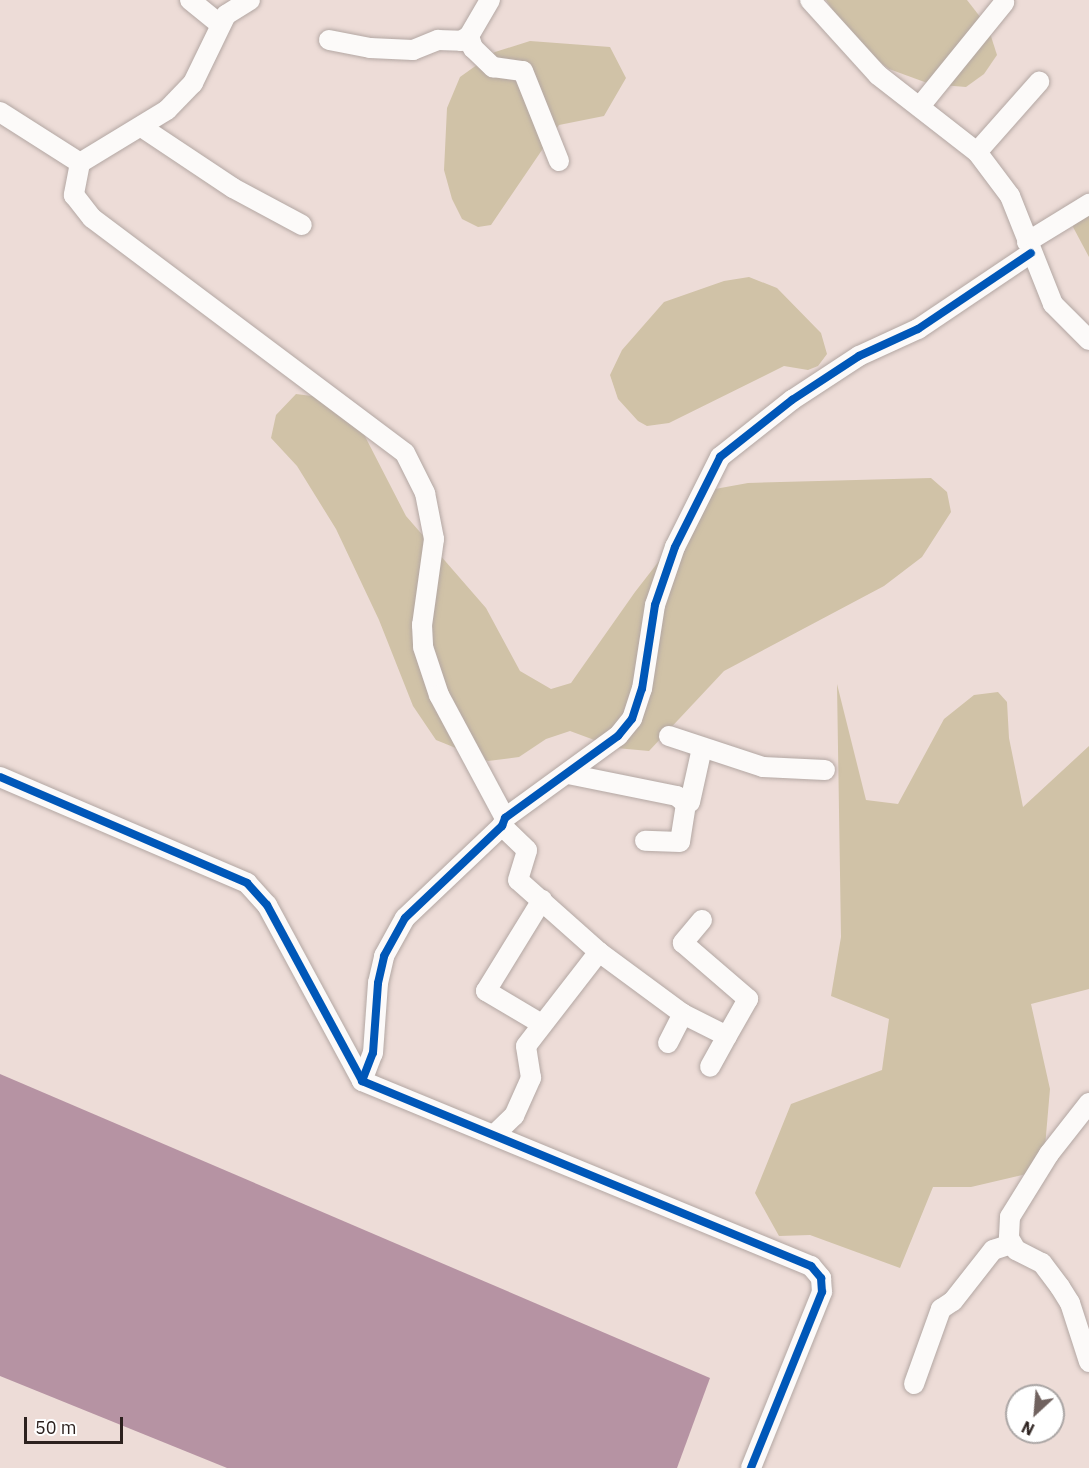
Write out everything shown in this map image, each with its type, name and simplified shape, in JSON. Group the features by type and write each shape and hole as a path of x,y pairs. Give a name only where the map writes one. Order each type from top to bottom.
{"street":[{"path":"190,0 220,24"},
{"path":"80,163 143,128 167,110 193,83 220,24 250,0"},
{"path":"329,40 370,48 412,50 438,40 461,41 469,36 490,0"},
{"path":"810,0 878,75 921,105 977,152 1010,196 1053,304 1089,340"},
{"path":"921,105 1004,3"},
{"path":"469,36 480,58 493,67 523,71 559,161"},
{"path":"977,152 1039,82"},
{"path":"0,112 80,163"},
{"path":"143,128 232,188 302,225"},
{"path":"80,163 74,195 92,218 405,453 425,493 434,539 422,625 423,647 440,695 503,822 527,850 518,880 599,952 682,1014 727,1036"},
{"path":"362,1081 373,1053 378,982 394,934 405,918 503,822 618,736 632,719 642,689 661,586 675,547 720,457 792,400 858,356 918,329 1089,204"},
{"path":"669,736 763,767 825,770"},
{"path":"645,841 681,842 686,804 690,802 702,748"},
{"path":"568,774 643,786 677,796 686,804"},
{"path":"0,777 247,883 267,905 362,1081 812,1266 821,1278 822,1292 751,1468"},
{"path":"540,1023 486,991 542,900"},
{"path":"702,920 683,943 752,992 710,1067"},
{"path":"494,1135 514,1116 531,1078 526,1046 540,1023 599,952"},
{"path":"668,1043 682,1014"},
{"path":"1089,1103 1049,1154 1010,1217 1012,1244 1016,1250 1042,1263 1080,1304 1089,1362"},
{"path":"914,1384 940,1309 953,1301 993,1250 1012,1244"}],"shaded area":[{"path":"826,0 967,0 988,27 997,55 984,74 966,87 930,84 889,69 854,42"},
{"path":"530,41 610,47 626,78 604,116 559,125 491,225 478,227 462,219 452,199 444,170 447,108 460,77 495,52"},
{"path":"1089,201 1089,257 1073,227 1075,212"},
{"path":"749,277 777,288 821,333 827,354 818,366 808,370 784,366 669,423 647,426 638,421 618,399 610,375 622,350 664,302 724,281"},
{"path":"296,394 320,397 354,415 406,516 486,608 520,671 551,689 571,683 635,592 715,489 748,483 931,478 947,492 951,512 922,557 884,586 724,671 649,751 616,748 570,731 546,739 519,757 488,761 436,740 413,706 379,620 336,529 297,466 271,438 276,415"},
{"path":"837,684 866,800 898,804 944,719 974,695 998,692 1007,702 1009,738 1023,807 1089,746 1089,989 1031,1004 1050,1089 1043,1170 971,1187 933,1187 900,1268 810,1235 779,1236 755,1193 791,1104 882,1070 889,1019 831,996 841,937"},
{"path":"0,1074 710,1378 677,1468 227,1468 0,1376"}],"cycle path":[{"path":"362,1081 373,1053 378,983 384,956 405,918 502,826 505,818 618,736 632,719 642,689 655,605 675,547 720,457 792,400 859,356 918,329 1031,253"},
{"path":"0,777 247,883 267,905 362,1081 811,1266 821,1278 822,1292 751,1468"}]}
